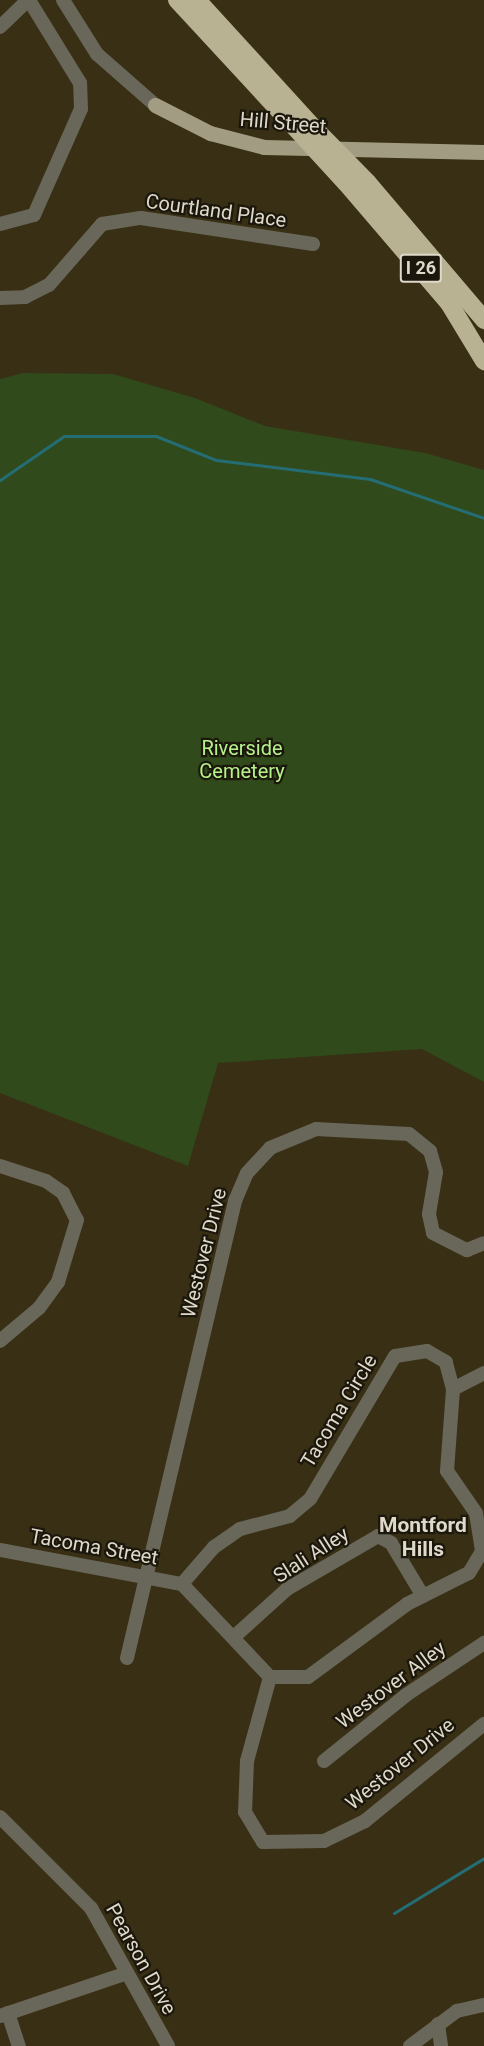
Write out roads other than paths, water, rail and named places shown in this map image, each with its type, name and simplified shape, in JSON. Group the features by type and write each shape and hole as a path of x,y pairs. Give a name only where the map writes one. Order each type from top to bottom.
{"highway":[{"name":"I 26","path":"177,0 346,183 449,303 484,361"},
{"name":"I 26","path":"197,0 313,127 368,183 484,320"}],"main road":[{"name":"Hill Street","path":"155,105 210,133 264,147 484,152"}],"street":[{"path":"0,27 28,0 80,83 81,109 34,214 0,224"},
{"name":"Hill Street","path":"63,0 97,54 155,105"},
{"name":"Courtland Place","path":"0,298 25,297 49,285 102,224 141,218 313,244"},
{"name":"Westover Drive","path":"146,1574 235,1201 247,1173 270,1148 316,1129 409,1134 430,1151 436,1172 429,1214 433,1233 467,1250 484,1243"},
{"path":"0,1166 46,1181 63,1193 77,1220 58,1282 0,1341"},
{"path":"0,1323 12,1331"},
{"name":"Tacoma Circle","path":"182,1584 214,1547 240,1529 290,1516 310,1499 395,1356 427,1351 446,1362 453,1389 447,1471 476,1513 482,1551 469,1573 423,1596 308,1677 270,1677"},
{"path":"453,1389 484,1373"},
{"name":"Slali Alley","path":"235,1636 287,1589 378,1536 392,1543 423,1596"},
{"name":"Tacoma Street","path":"0,1550 146,1574 182,1584"},
{"path":"128,1658 146,1574"},
{"path":"182,1584 235,1636 270,1677"},
{"name":"Westover Alley","path":"324,1761 406,1695 484,1643"},
{"name":"Westover Drive","path":"270,1677 247,1761 245,1812 263,1842 324,1841 365,1821 484,1724"},
{"name":"Pearson Drive","path":"0,1817 91,1908 168,2046"},
{"path":"19,2046 4,2014 127,1973"},
{"path":"410,2046 438,2024 484,2005"},
{"path":"438,2024 441,2046"}],"waterway":[{"path":"0,480 64,436 156,436 216,460 370,479 484,518"},
{"path":"394,1913 484,1858"}],"district":[{"name":"Montford Hills","path":"423,1537"}],"park label":[{"name":"Riverside Cemetery","path":"242,760"}]}
